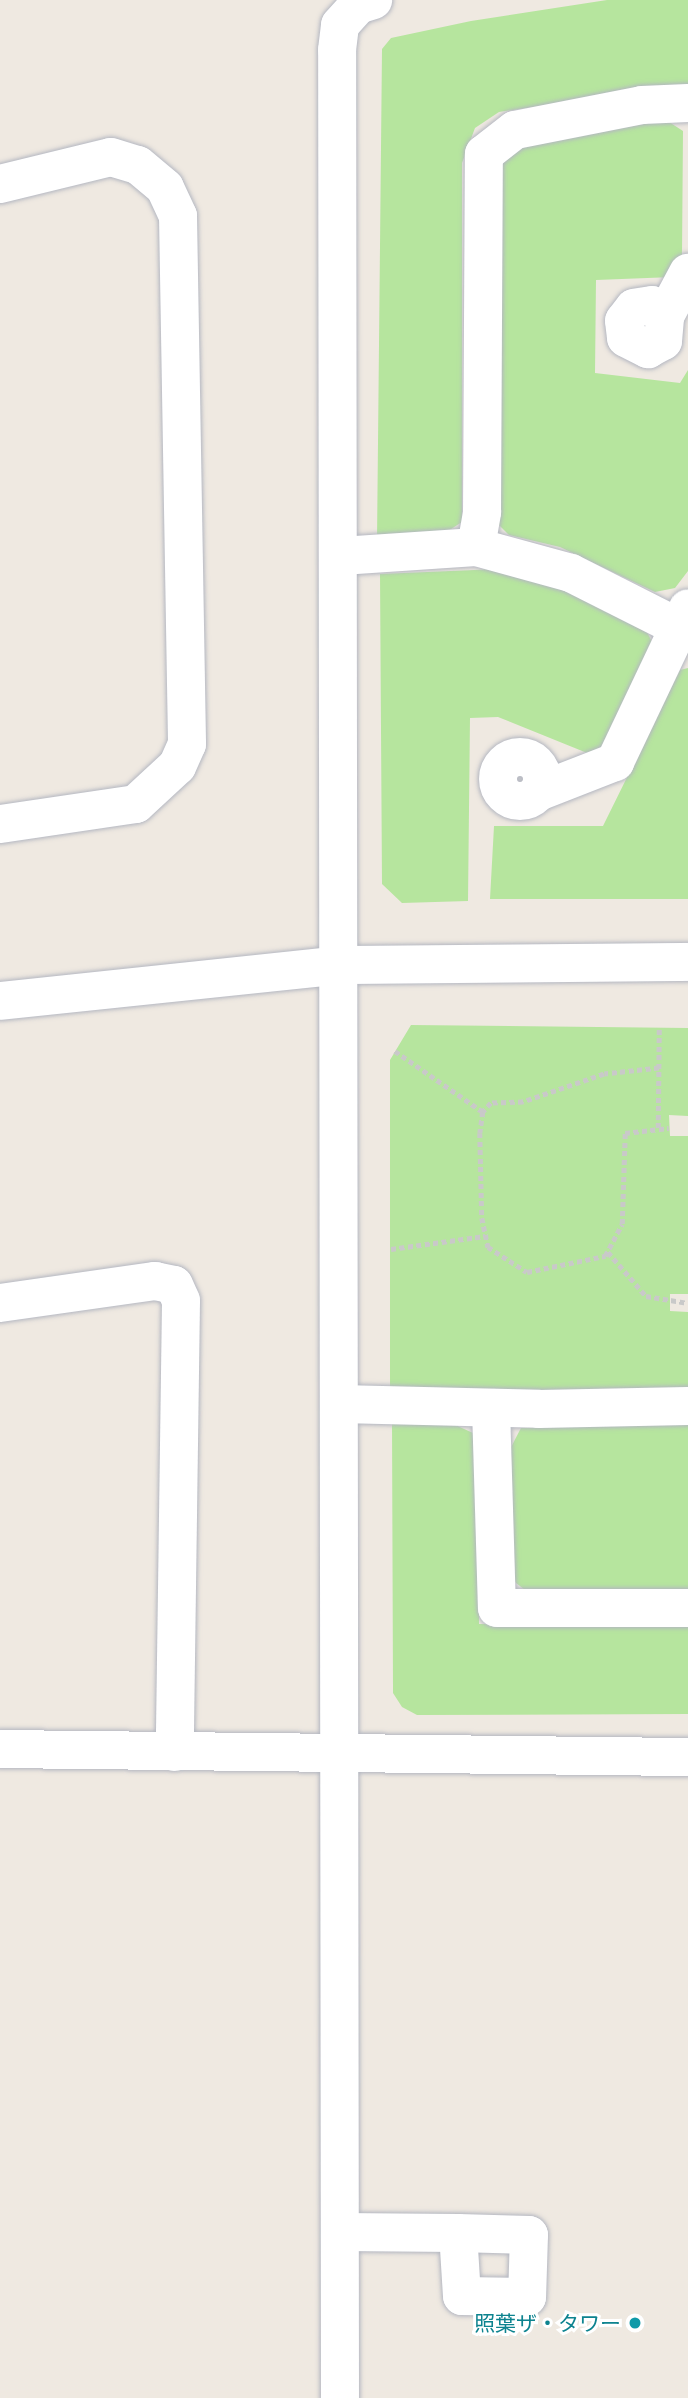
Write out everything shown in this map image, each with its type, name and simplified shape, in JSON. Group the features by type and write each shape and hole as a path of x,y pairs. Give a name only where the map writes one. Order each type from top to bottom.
{"street":[{"path":"340,2398 341,556 337,50 340,25 358,5 373,0"},
{"path":"476,547 482,512 484,155 515,130 642,106 688,103"},
{"path":"0,184 111,157 138,165 165,188 178,216 187,744 177,766 136,804 0,824"},
{"path":"665,316 688,273"},
{"path":"341,556 476,547 571,572 685,622 615,762 538,792"},
{"path":"0,1001 340,965 688,962"},
{"path":"0,1303 155,1281 174,1285 181,1301 175,1752"},
{"path":"340,1404 491,1408 688,1406"},
{"path":"491,1408 498,1608 688,1608"},
{"path":"0,1749 688,1757"},
{"path":"340,2232 458,2233"}],"path":[{"path":"658,1128 659,1027"},
{"path":"395,1051 483,1112"},
{"path":"659,1068 604,1074 523,1102 491,1103 483,1112 481,1218 488,1247 506,1262 527,1272 559,1263 591,1262 608,1252 622,1224 625,1133 669,1128"},
{"path":"391,1249 485,1236"},
{"path":"608,1252 646,1296 688,1303"}],"green space":[{"path":"607,0 688,0 688,84 499,112 475,128 462,163 462,522 440,536 377,540 382,49 391,38 471,21"},
{"path":"666,120 683,131 682,255 673,277 596,280 595,373 680,383 688,370 688,571 675,588 655,592 560,547 509,535 497,523 498,165 513,148"},
{"path":"498,569 563,589 645,628 654,646 597,757 498,717 470,718 468,901 402,903 382,884 380,574"},
{"path":"688,668 688,899 490,899 494,826 603,826 680,670"},
{"path":"411,1025 688,1028 688,1116 669,1115 670,1136 688,1136 688,1294 670,1294 670,1311 688,1312 688,1394 390,1394 390,1060"},
{"path":"392,1422 453,1424 473,1433 479,1455 479,1624 688,1624 688,1714 417,1715 402,1707 393,1693"},
{"path":"688,1423 688,1596 529,1593 516,1583 510,1572 508,1453 521,1428"}],"place":[{"name":"照葉ザ・タワー","path":"635,2323"}]}
